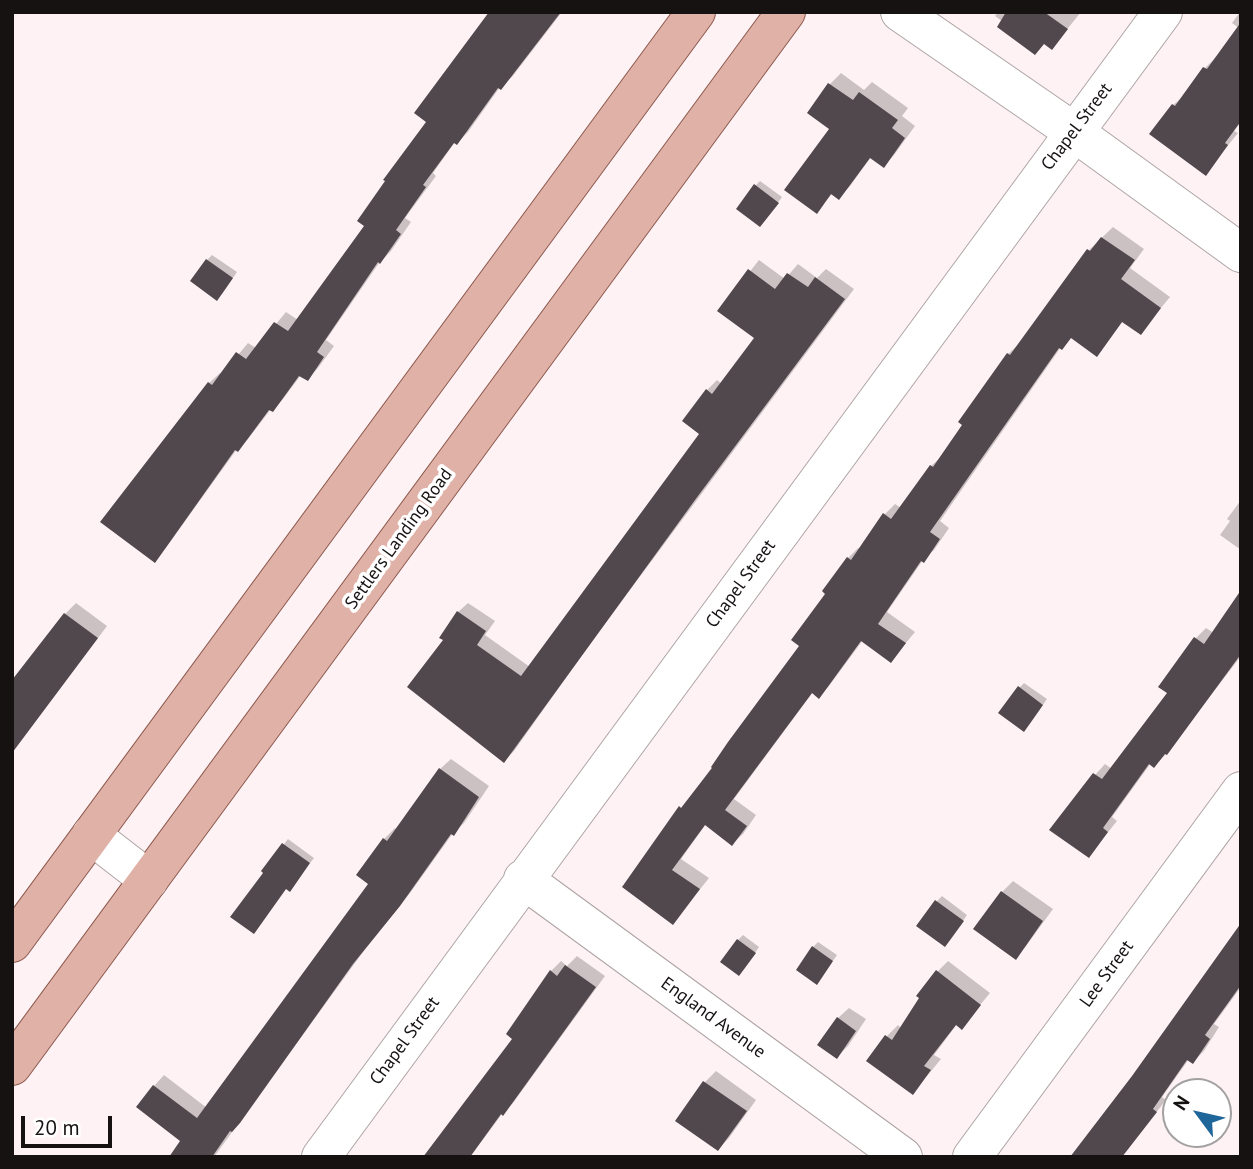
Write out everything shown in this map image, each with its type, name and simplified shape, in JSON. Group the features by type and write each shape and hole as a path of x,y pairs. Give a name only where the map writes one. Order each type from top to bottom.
{"main road":[{"path":"12,943 696,12"},
{"name":"Settlers Landing Road","path":"12,1066 786,12"}],"street":[{"path":"900,12 1074,132 1241,254"},
{"name":"Chapel Street","path":"321,1157 1163,12"},
{"name":"Lee Street","path":"972,1157 1241,791"},
{"path":"92,835 149,880"},
{"name":"England Avenue","path":"523,879 904,1157"}],"building":[{"path":"489,12 561,12 423,185 426,187 396,230 401,234 380,264 378,262 317,352 324,357 308,381 299,376 273,412 269,410 238,452 235,450 155,563 100,522 208,382 212,385 236,352 246,359 274,322 288,331 364,226 357,221 385,181 383,180 426,122 414,113"},
{"path":"1006,12 1044,12 1068,29 1052,50 1044,44 1035,55 997,27"},
{"path":"1241,22 1241,121 1206,176 1149,134 1172,104 1175,106 1203,67 1207,69"},
{"path":"828,83 853,100 859,92 898,120 892,128 905,138 884,168 870,158 839,200 831,194 817,214 784,190 829,129 807,113"},
{"path":"754,184 779,203 760,227 736,209"},
{"path":"1101,237 1135,260 1121,279 1161,308 1141,335 1122,322 1097,357 1071,338 1062,350 1059,348 930,532 940,539 924,563 921,561 878,624 906,643 891,663 861,641 819,699 812,693 725,810 747,826 732,846 705,825 672,870 700,889 673,925 622,887 799,646 791,640 825,594 822,591 847,557 851,560 883,513 891,519 930,465 933,467 962,425 958,422 1007,353 1010,355 1087,249 1090,251"},
{"path":"206,259 233,278 217,301 190,281"},
{"path":"748,269 775,289 787,273 808,287 815,277 845,299 504,763 407,687 443,640 439,638 457,611 486,631 477,645 521,676 699,434 682,421 706,389 712,394 754,338 717,311"},
{"path":"1241,590 1241,654 1167,755 1165,754 1154,768 1149,764 1103,828 1108,832 1089,858 1049,830 1093,773 1102,779 1167,693 1158,687 1194,637 1204,644"},
{"path":"64,613 98,638 12,753 12,680"},
{"path":"1018,686 1043,705 1024,732 998,713"},
{"path":"439,768 479,797 454,836 451,834 400,906 353,964 240,1123 230,1131 212,1157 169,1157 180,1141 136,1107 153,1085 197,1118 368,884 356,875 383,838 387,841"},
{"path":"282,843 310,863 290,892 286,889 254,934 230,917"},
{"path":"1001,891 1043,921 1016,960 973,929"},
{"path":"935,900 964,921 945,947 916,926"},
{"path":"1241,923 1241,985 1205,1035 1210,1039 1193,1064 1187,1060 1175,1078 1162,1078 1162,1096 1153,1109 1157,1112 1122,1157 1070,1157 1132,1076"},
{"path":"737,939 756,953 739,976 720,962"},
{"path":"812,946 833,961 817,985 796,970"},
{"path":"565,965 596,987 503,1116 501,1114 470,1157 423,1157 512,1039 506,1034 550,970 557,976"},
{"path":"936,970 981,1005 962,1030 956,1025 924,1066 931,1070 913,1095 866,1061 885,1035 892,1040 919,998 916,996"},
{"path":"837,1017 856,1031 837,1059 817,1045"},
{"path":"703,1081 747,1111 718,1151 675,1121"}]}
